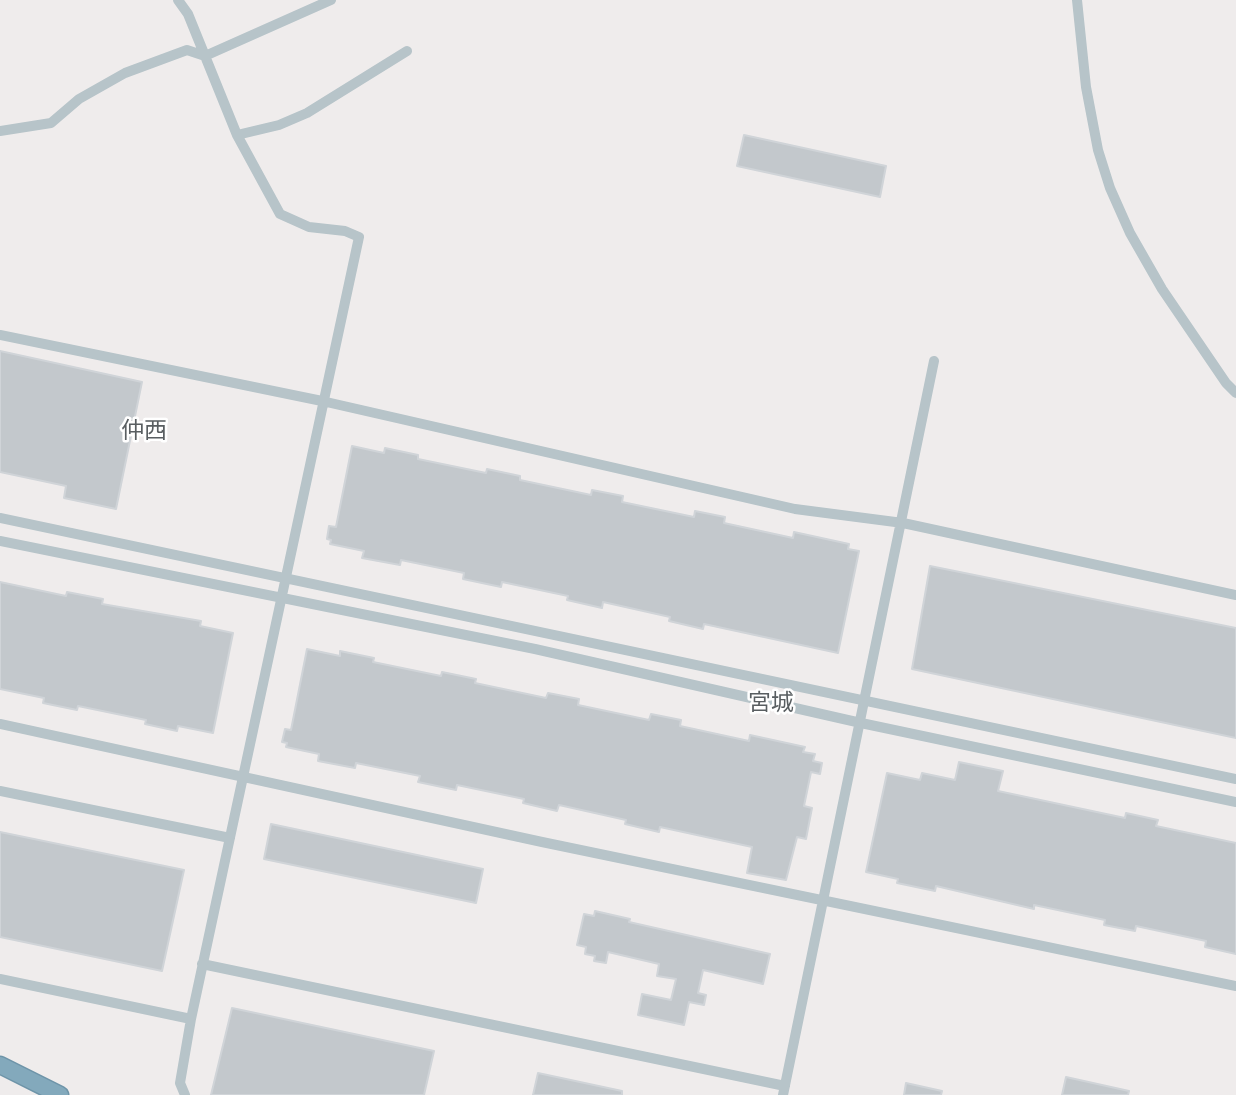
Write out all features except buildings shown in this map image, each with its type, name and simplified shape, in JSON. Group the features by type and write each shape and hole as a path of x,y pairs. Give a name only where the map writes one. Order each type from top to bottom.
{"highway":[{"path":"0,1065 60,1095"}],"lane":[{"path":"178,0 205,56 237,135 280,214 309,227 345,231 359,237 191,1018 180,1083 185,1095"},
{"path":"0,131 51,123 79,99 125,73 187,50 205,56 331,0"},
{"path":"1077,0 1086,87 1098,150 1111,188 1130,233 1162,289 1210,362 1236,393"},
{"path":"237,135 279,125 307,113 407,51"},
{"path":"0,335 322,401 795,509 903,523 1236,595"},
{"path":"202,964 784,1091 903,523 934,361"},
{"path":"0,518 1236,779"},
{"path":"0,541 535,649 861,723 1236,802"},
{"path":"0,724 542,842 823,898 1236,986"},
{"path":"0,791 230,838"},
{"path":"0,979 191,1018"}],"district":[{"name":"仲西","path":"144,431"},
{"name":"宮城","path":"771,703"}]}
